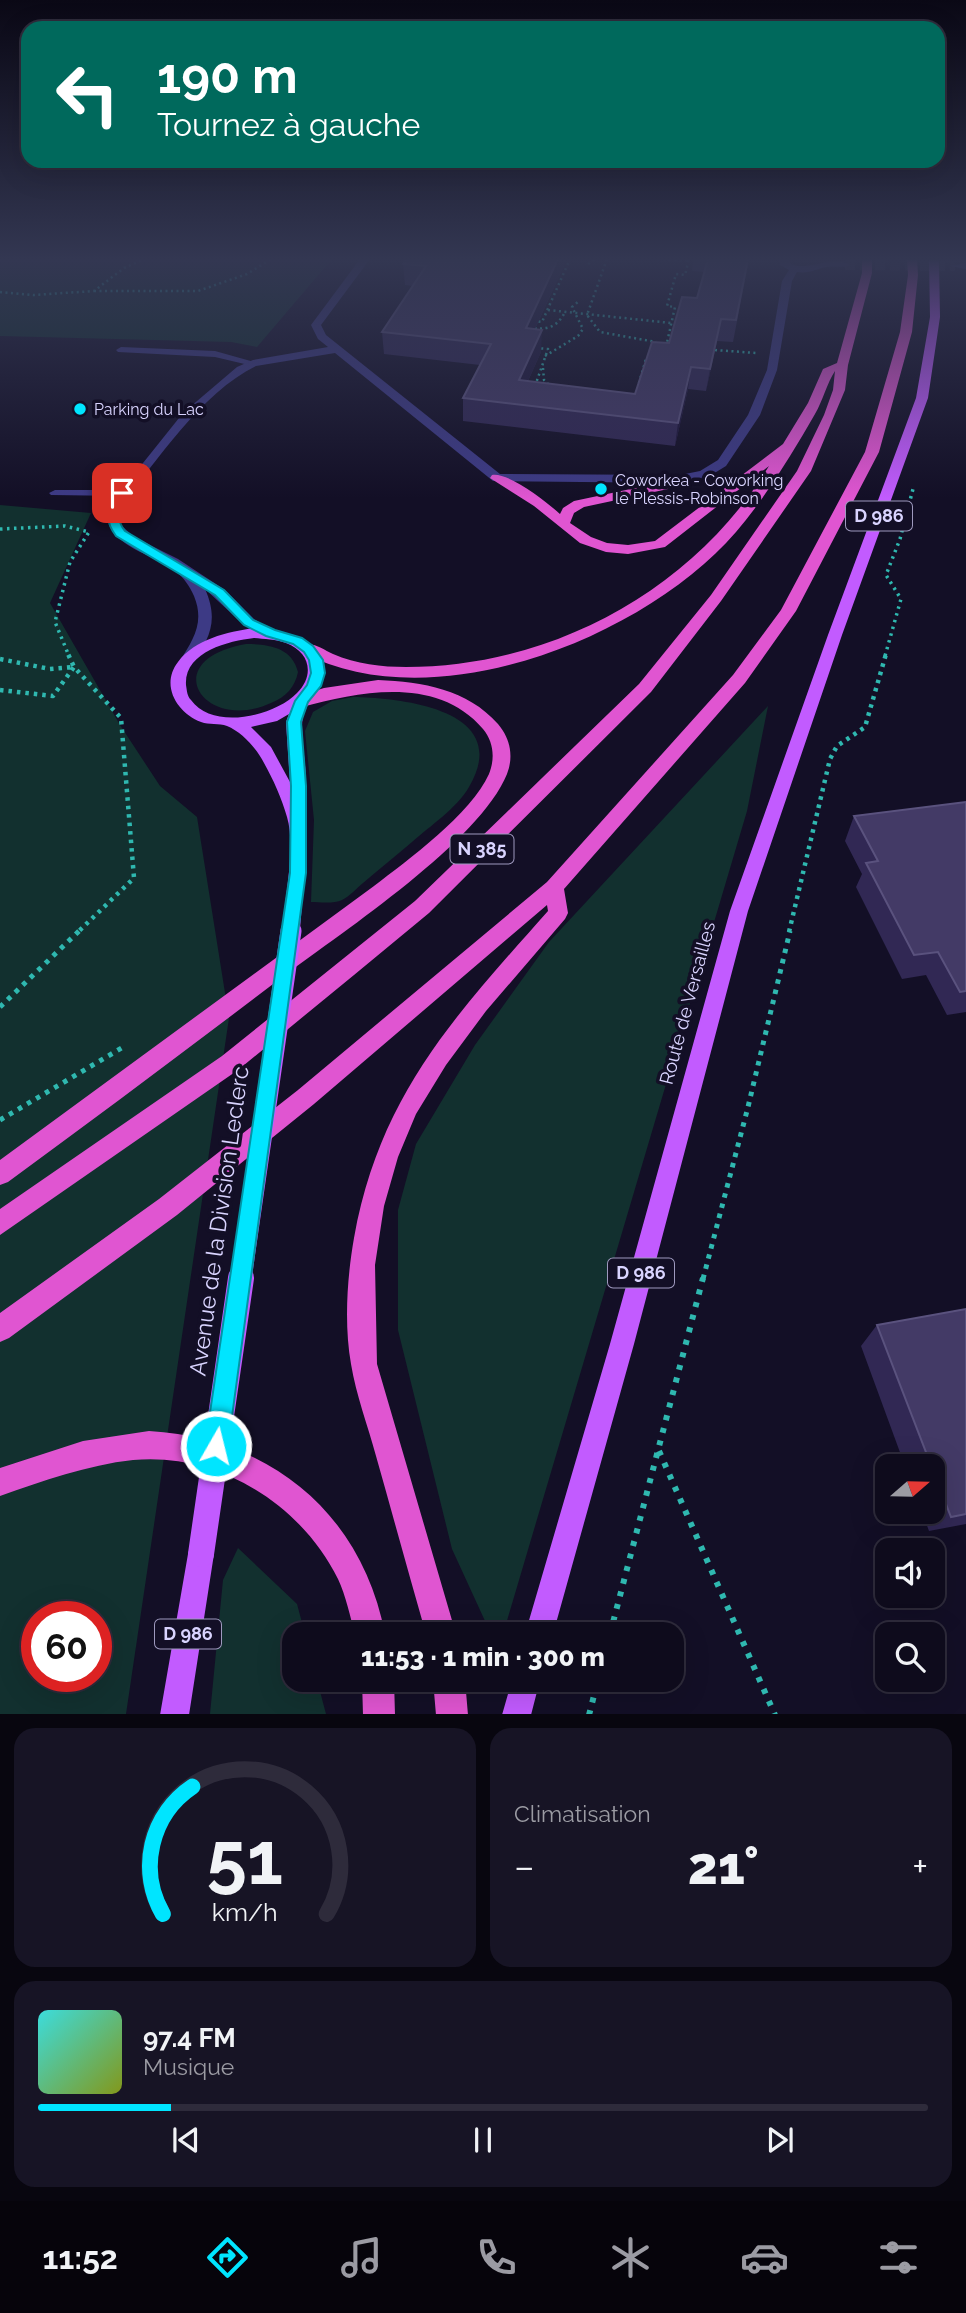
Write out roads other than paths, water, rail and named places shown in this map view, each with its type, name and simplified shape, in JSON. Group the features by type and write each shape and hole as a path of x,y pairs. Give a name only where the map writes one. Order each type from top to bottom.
{"highway":[{"name":"N 385","path":"0,1223 230,1063 348,969 422,907 645,688 716,598 804,471 831,415 849,339"},
{"path":"0,1329 189,1191 306,1097 554,887 739,680 788,611 872,452 904,339"},
{"path":"309,649 333,662 374,669 425,672 504,660 558,645 597,630 654,597 702,559 768,482 812,409 829,369 842,366"},
{"path":"497,478 539,504 583,538 613,548 645,549 660,544 789,444"},
{"path":"563,523 568,511 579,504 663,486 680,479"},
{"path":"0,1174 343,920 429,851 485,796 500,766 502,753 499,738 490,723 464,701 446,695 422,690 360,687 330,691 302,701"},
{"path":"438,1622 364,1364 360,1313 362,1265 372,1206 386,1157 407,1108 438,1058 478,1005 558,913 554,887"},
{"path":"0,1482 89,1454 136,1446 173,1447 207,1454 256,1471 285,1490 317,1518 341,1553 356,1587 366,1622"},
{"path":"378,1692 379,1714"},
{"path":"450,1692 452,1714"}],"main road":[{"name":"Route de Versailles","path":"542,1622 622,1344 738,911 922,398 931,339"},
{"path":"271,633 298,641 309,649 316,660 318,673 314,686 302,701 287,711 252,723 230,723 198,715 187,707 177,685 179,673 186,662 201,649 228,637 271,633"},
{"name":"Avenue de la Division Leclerc","path":"174,1714 201,1554 291,929 298,873 298,786 294,722 302,701"},
{"name":"Avenue de la Division Leclerc","path":"230,723 256,738 267,752 296,819"},
{"path":"516,1714 522,1692"}],"street":[{"path":"324,339 497,478 680,479 714,469 729,455 762,399 777,354 779,339"},
{"path":"271,633 249,622 220,593 120,533 115,526 113,508 122,493 187,415 241,369 253,363 337,349"},
{"path":"186,662 202,642 207,612 204,598 188,572"}],"lane":[{"path":"121,350 215,354 253,363"},
{"path":"55,493 122,493"}],"place":[{"name":"Parking du Lac","path":"80,409"},
{"name":"Coworkea - Coworking le Plessis-Robinson","path":"601,489"}]}
